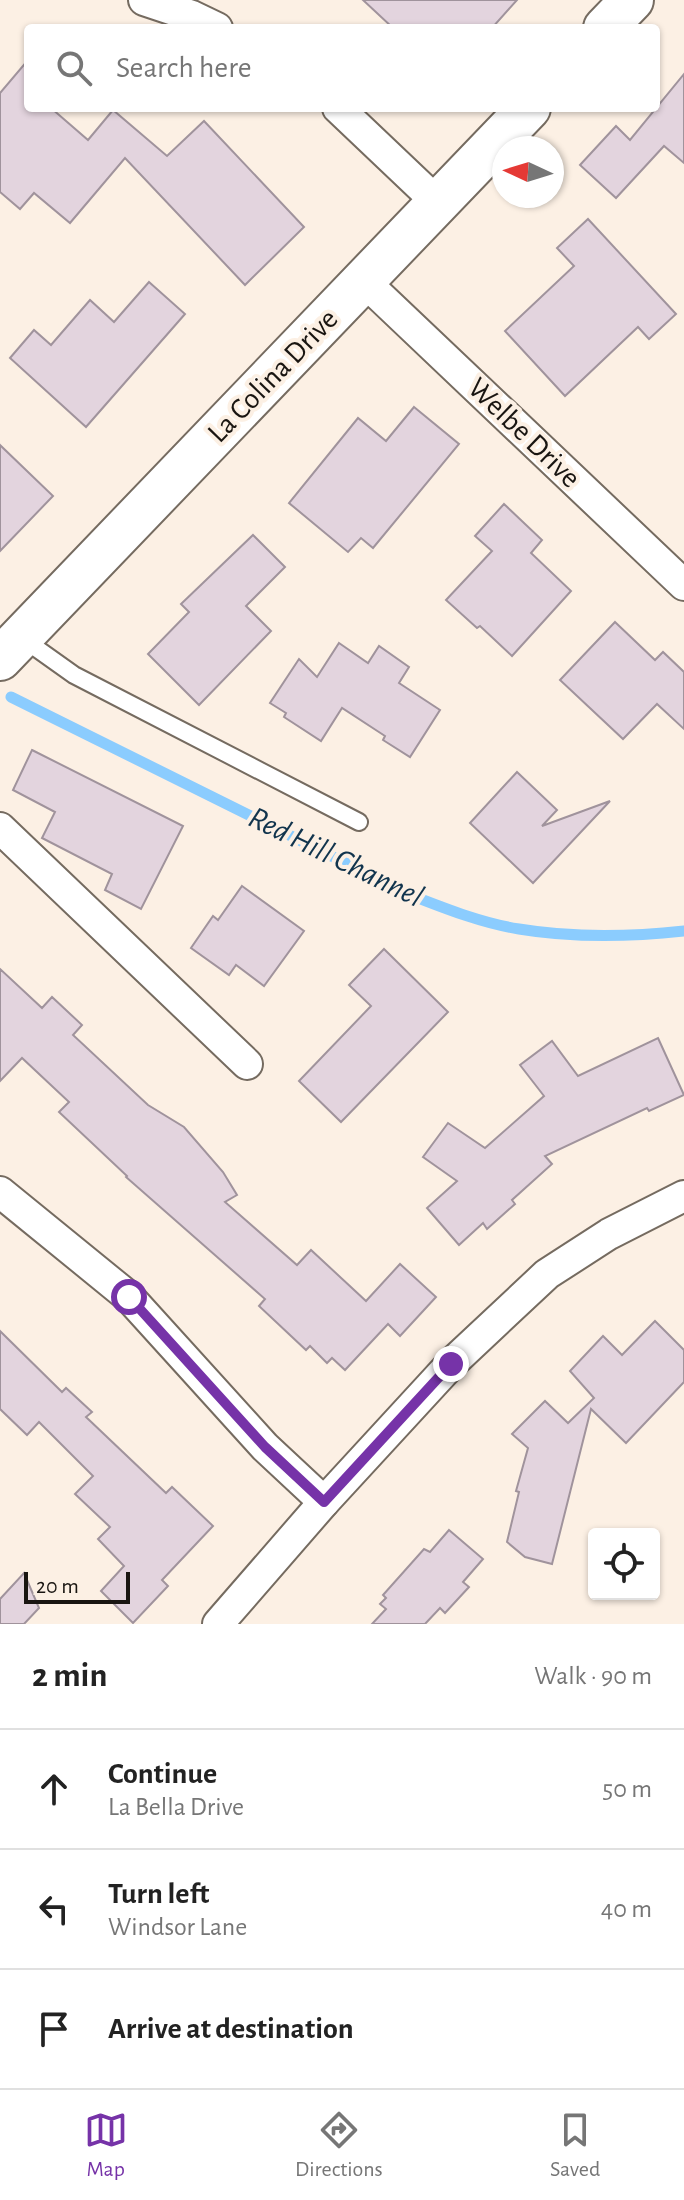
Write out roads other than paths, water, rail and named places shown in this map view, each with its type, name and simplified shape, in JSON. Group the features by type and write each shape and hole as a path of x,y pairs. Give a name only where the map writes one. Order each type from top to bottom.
{"street":[{"path":"144,0 209,24"},
{"path":"609,24 632,0"},
{"path":"342,112 438,203"},
{"name":"La Colina Drive","path":"9,642 364,281 525,112"},
{"name":"Welbe Drive","path":"364,281 684,585"},
{"path":"0,828 247,1064"},
{"path":"0,1192 129,1297 265,1447 324,1502"},
{"path":"218,1624 324,1502 451,1364 547,1274 609,1234 684,1196"}],"lane":[{"path":"9,642 359,822"}],"waterway":[{"name":"Red Hill Channel","path":"11,697 408,894 463,914 505,926 560,934 622,935 684,931"}]}
